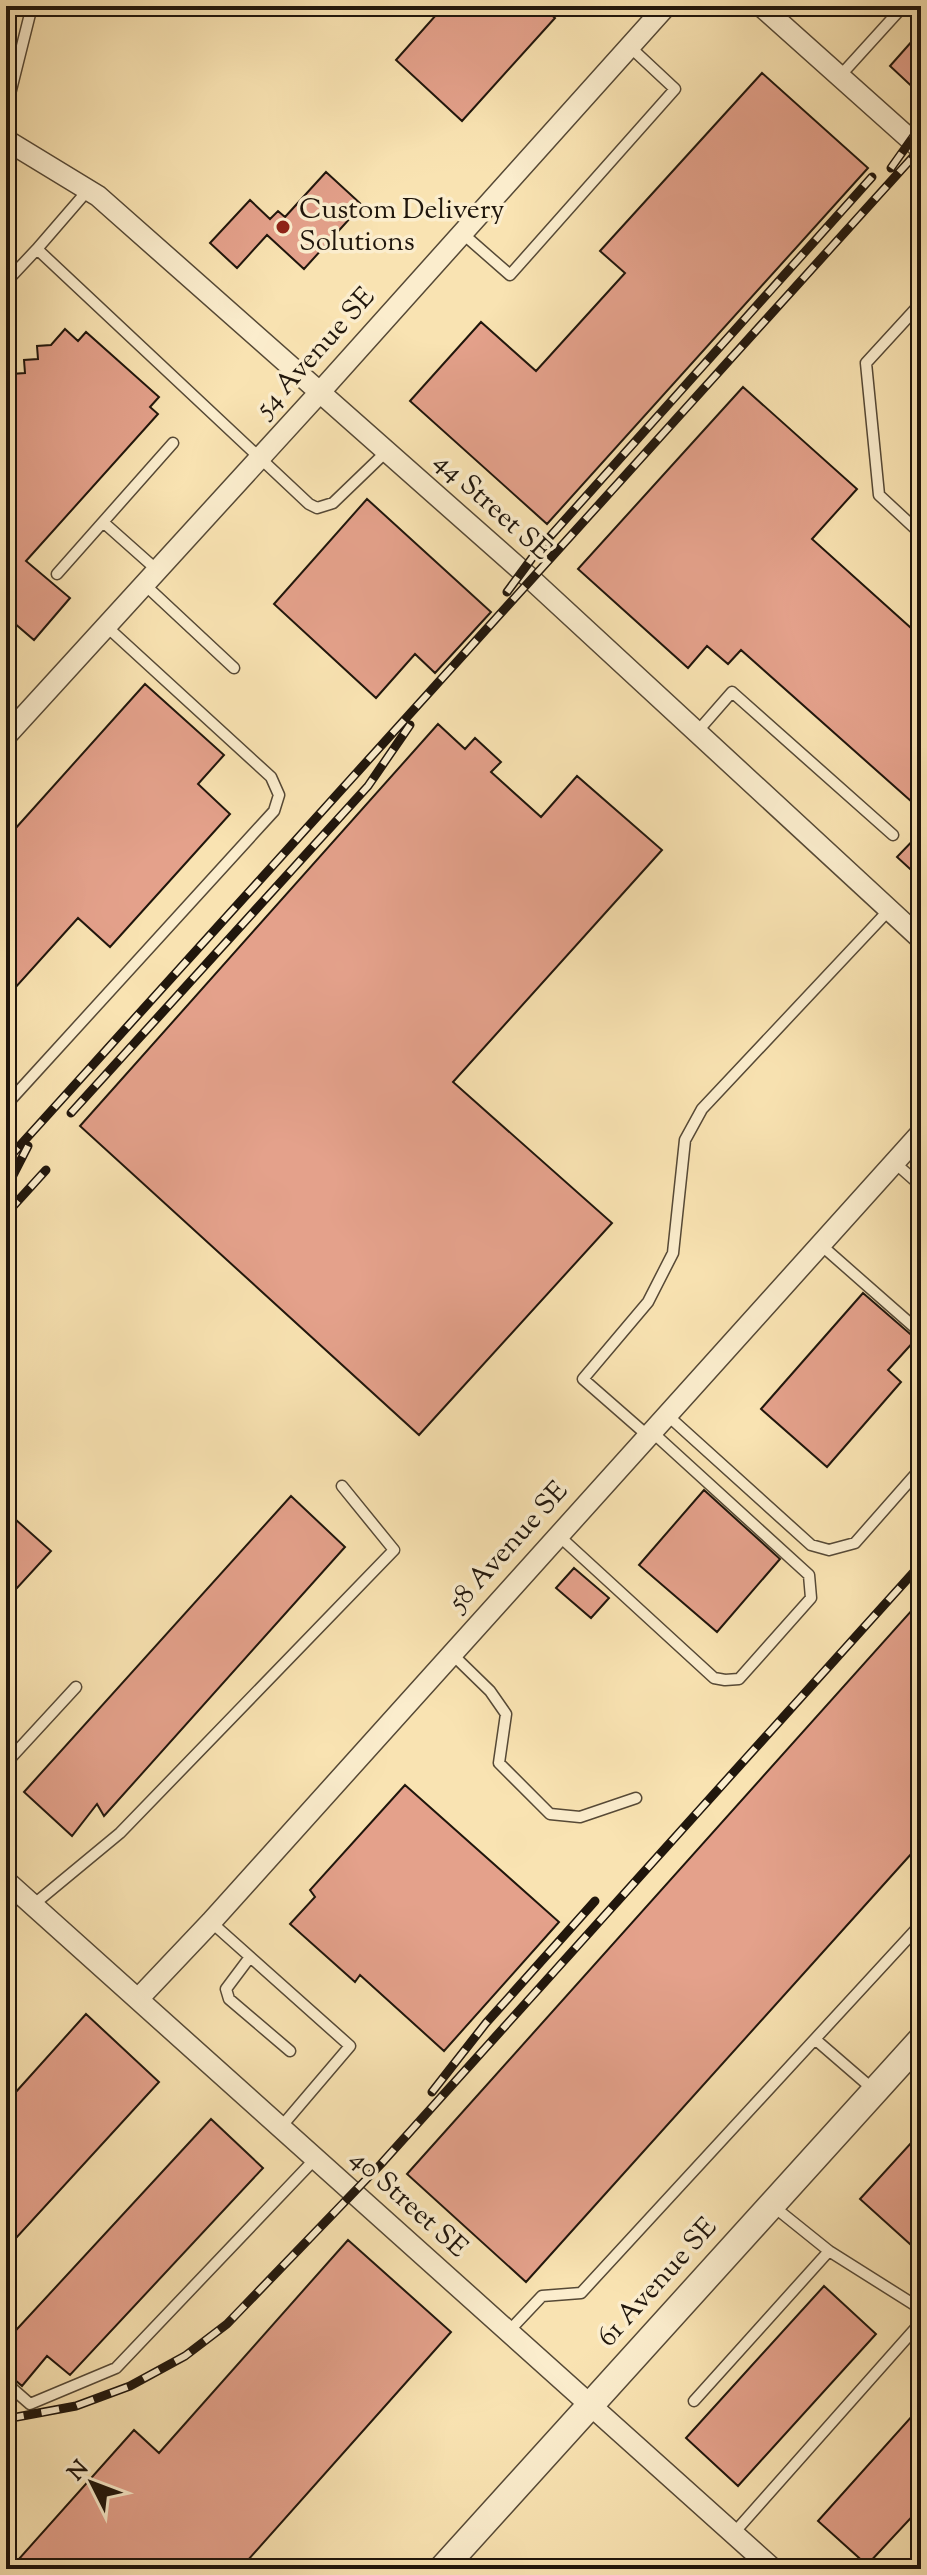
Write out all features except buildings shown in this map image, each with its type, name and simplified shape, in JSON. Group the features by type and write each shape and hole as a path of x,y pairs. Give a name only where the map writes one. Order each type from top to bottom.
{"street":[{"name":"54 Avenue SE","path":"6,736 666,6"},
{"path":"761,6 921,149"},
{"name":"44 Street SE","path":"6,140 88,190 320,392 531,579 921,939"},
{"name":"58 Avenue SE","path":"139,1998 211,1922 921,1133"},
{"name":"40 Street SE","path":"6,1881 773,2569"},
{"name":"61 Avenue SE","path":"442,2569 921,2040"}],"lane":[{"path":"6,110 32,6"},
{"path":"840,76 899,11 894,6"},
{"path":"462,233 510,275 675,89 629,46"},
{"path":"6,282 88,190"},
{"path":"37,249 309,504 317,508 333,503 387,451"},
{"path":"921,303 866,363 879,495 921,534"},
{"path":"57,574 173,443"},
{"path":"103,522 234,668"},
{"path":"6,1105 274,811 279,795 271,777 106,626"},
{"path":"697,732 732,692 893,835"},
{"path":"558,1535 714,1678 739,1679 811,1598 809,1575 649,1433 583,1379 648,1302 673,1253 685,1140 702,1109 889,910"},
{"path":"895,1163 921,1186"},
{"path":"821,1245 921,1333"},
{"path":"666,1414 811,1545 829,1550 855,1543 921,1468"},
{"path":"33,1905 120,1833 394,1550 342,1486"},
{"path":"451,1653 490,1691 506,1714 499,1763 550,1814 580,1817 636,1798"},
{"path":"6,1763 76,1687"},
{"path":"211,1922 350,2046 281,2127"},
{"path":"508,2332 542,2296 581,2293 921,1924"},
{"path":"250,1957 226,1989 229,1999 290,2051"},
{"path":"816,2040 875,2091"},
{"path":"6,2383 30,2404 116,2368 315,2159"},
{"path":"772,2205 829,2251 921,2309"},
{"path":"694,2401 829,2251"},
{"path":"733,2534 921,2322"}],"railway":[{"path":"891,168 921,126"},
{"path":"6,1161 921,148"},
{"path":"507,592 538,550 872,177"},
{"path":"71,1113 368,786 410,725"},
{"path":"6,1189 28,1146"},
{"path":"6,1214 46,1170"},
{"path":"6,2419 76,2406 130,2386 185,2356 227,2324 381,2164 921,1564"},
{"path":"432,2092 486,2023 595,1901"}],"place":[{"name":"Custom Delivery Solutions","path":"283,227"}]}
